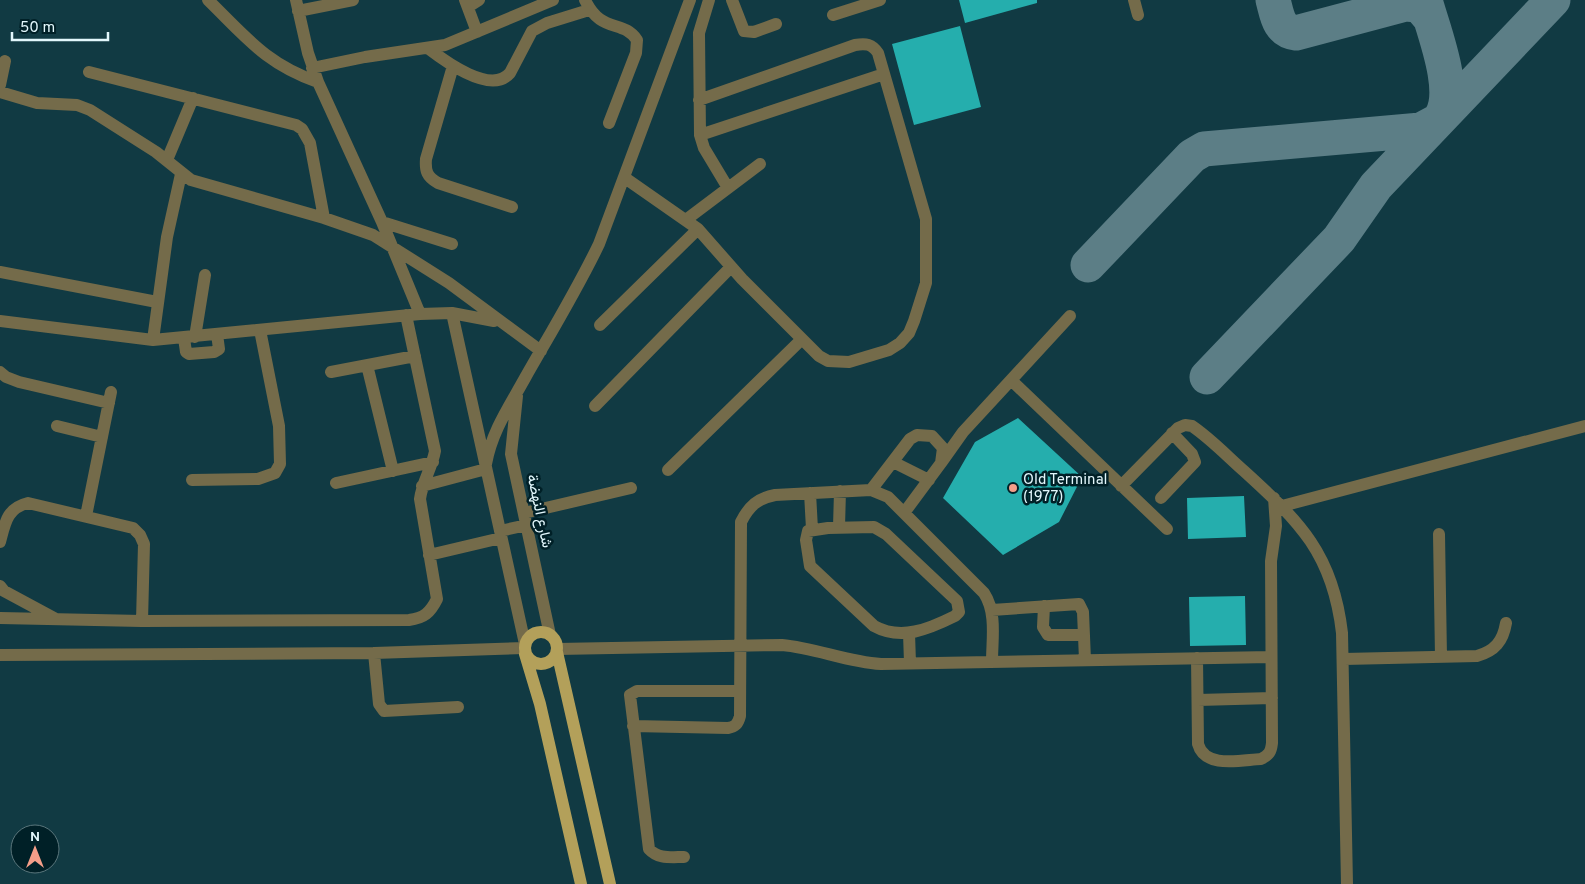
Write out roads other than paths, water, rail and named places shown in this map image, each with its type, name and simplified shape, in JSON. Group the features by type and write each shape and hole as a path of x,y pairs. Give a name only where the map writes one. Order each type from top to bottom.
{"main road":[{"path":"581,884 540,704 525,649 532,634 545,633 554,639 610,884"},
{"path":"525,649 533,663 538,665 550,662 557,651"}],"lane":[{"path":"208,0 274,63 318,82"},
{"path":"352,0 297,6 312,68 394,249 420,314"},
{"path":"312,68 365,57 429,49 477,32 553,0"},
{"path":"487,462 502,416 517,393 591,261 625,178 690,0"},
{"path":"709,0 699,33 700,135 704,148 728,188"},
{"path":"732,0 744,30 754,32 776,24"},
{"path":"833,15 880,0"},
{"path":"1134,0 1138,15"},
{"path":"471,2 477,32"},
{"path":"429,49 453,66 488,81 505,78 532,31 587,5 601,22 628,31 637,40 636,53 609,123"},
{"path":"625,178 698,228 731,267 801,340 819,356 839,363 889,350 900,343 909,333 924,289 926,219 878,53 874,47 866,44 855,45 699,100"},
{"path":"0,85 5,61"},
{"path":"453,66 426,159 425,169 430,178 438,183 512,207"},
{"path":"90,72 288,123 302,129 310,143 324,218"},
{"path":"700,135 884,74"},
{"path":"0,92 23,101 64,103 90,110 167,160 181,174 202,185 324,218 373,235 449,283 541,351"},
{"path":"167,160 193,98"},
{"path":"687,219 760,164"},
{"path":"153,340 167,237 181,174"},
{"path":"382,222 452,244"},
{"path":"600,325 698,228"},
{"path":"594,406 731,267"},
{"path":"0,272 157,302"},
{"path":"204,275 186,352 188,354 214,352 219,349 217,334"},
{"path":"0,321 153,340 420,314 452,313 500,322"},
{"path":"0,655 374,653 525,649 487,462 452,313"},
{"path":"0,618 142,621 399,620 422,618 432,610 437,599 420,499 422,486 435,451 406,315"},
{"path":"904,513 963,432 1070,316"},
{"path":"192,480 258,479 275,473 280,464 279,426 260,330"},
{"path":"668,470 801,340"},
{"path":"331,372 415,356"},
{"path":"367,365 393,471"},
{"path":"0,372 6,377 19,382 110,397 86,516"},
{"path":"1011,380 1167,530"},
{"name":"شارع النهضة","path":"517,393 511,454 550,635"},
{"path":"1121,486 1172,433 1185,425 1192,426 1278,502 1310,537 1333,583 1339,608 1344,659 1347,884"},
{"path":"57,426 102,436"},
{"path":"1278,502 1585,426"},
{"path":"1161,498 1195,462 1192,454 1172,433"},
{"path":"871,490 910,439 925,434 939,441 943,448 941,463"},
{"path":"422,486 487,462 500,451 511,454"},
{"path":"336,483 432,462"},
{"path":"893,462 928,480"},
{"path":"429,555 501,534 526,519 631,488"},
{"path":"633,726 734,727 740,716 741,522 746,511 764,497 871,490 888,497 984,593 992,610 992,662"},
{"path":"839,527 840,491"},
{"path":"810,493 812,529"},
{"path":"1197,658 1198,744 1200,752 1206,758 1215,760 1261,759 1272,750 1271,561 1278,502"},
{"path":"0,542 6,518 18,505 28,503 133,528 140,535 144,544 142,621"},
{"path":"867,526 880,529 957,601 959,612 955,616 929,629 910,633 881,630 874,626 813,570 808,561 806,540 808,531 839,527 867,526"},
{"path":"1439,534 1441,657"},
{"path":"0,586 58,620"},
{"path":"992,610 1079,604 1083,612 1085,660"},
{"path":"1044,606 1043,627 1048,635 1084,635"},
{"path":"1344,659 1477,656 1488,653 1498,645 1504,635 1506,624"},
{"path":"910,633 910,663"},
{"path":"557,651 740,645 798,646 863,662 910,663 1271,657"},
{"path":"374,653 379,704 384,711 458,707"},
{"path":"684,857 661,857 649,849 630,699 633,692 740,692"},
{"path":"1198,700 1272,698"}],"place":[{"name":"Old Terminal (1977)","path":"1013,488"}]}
